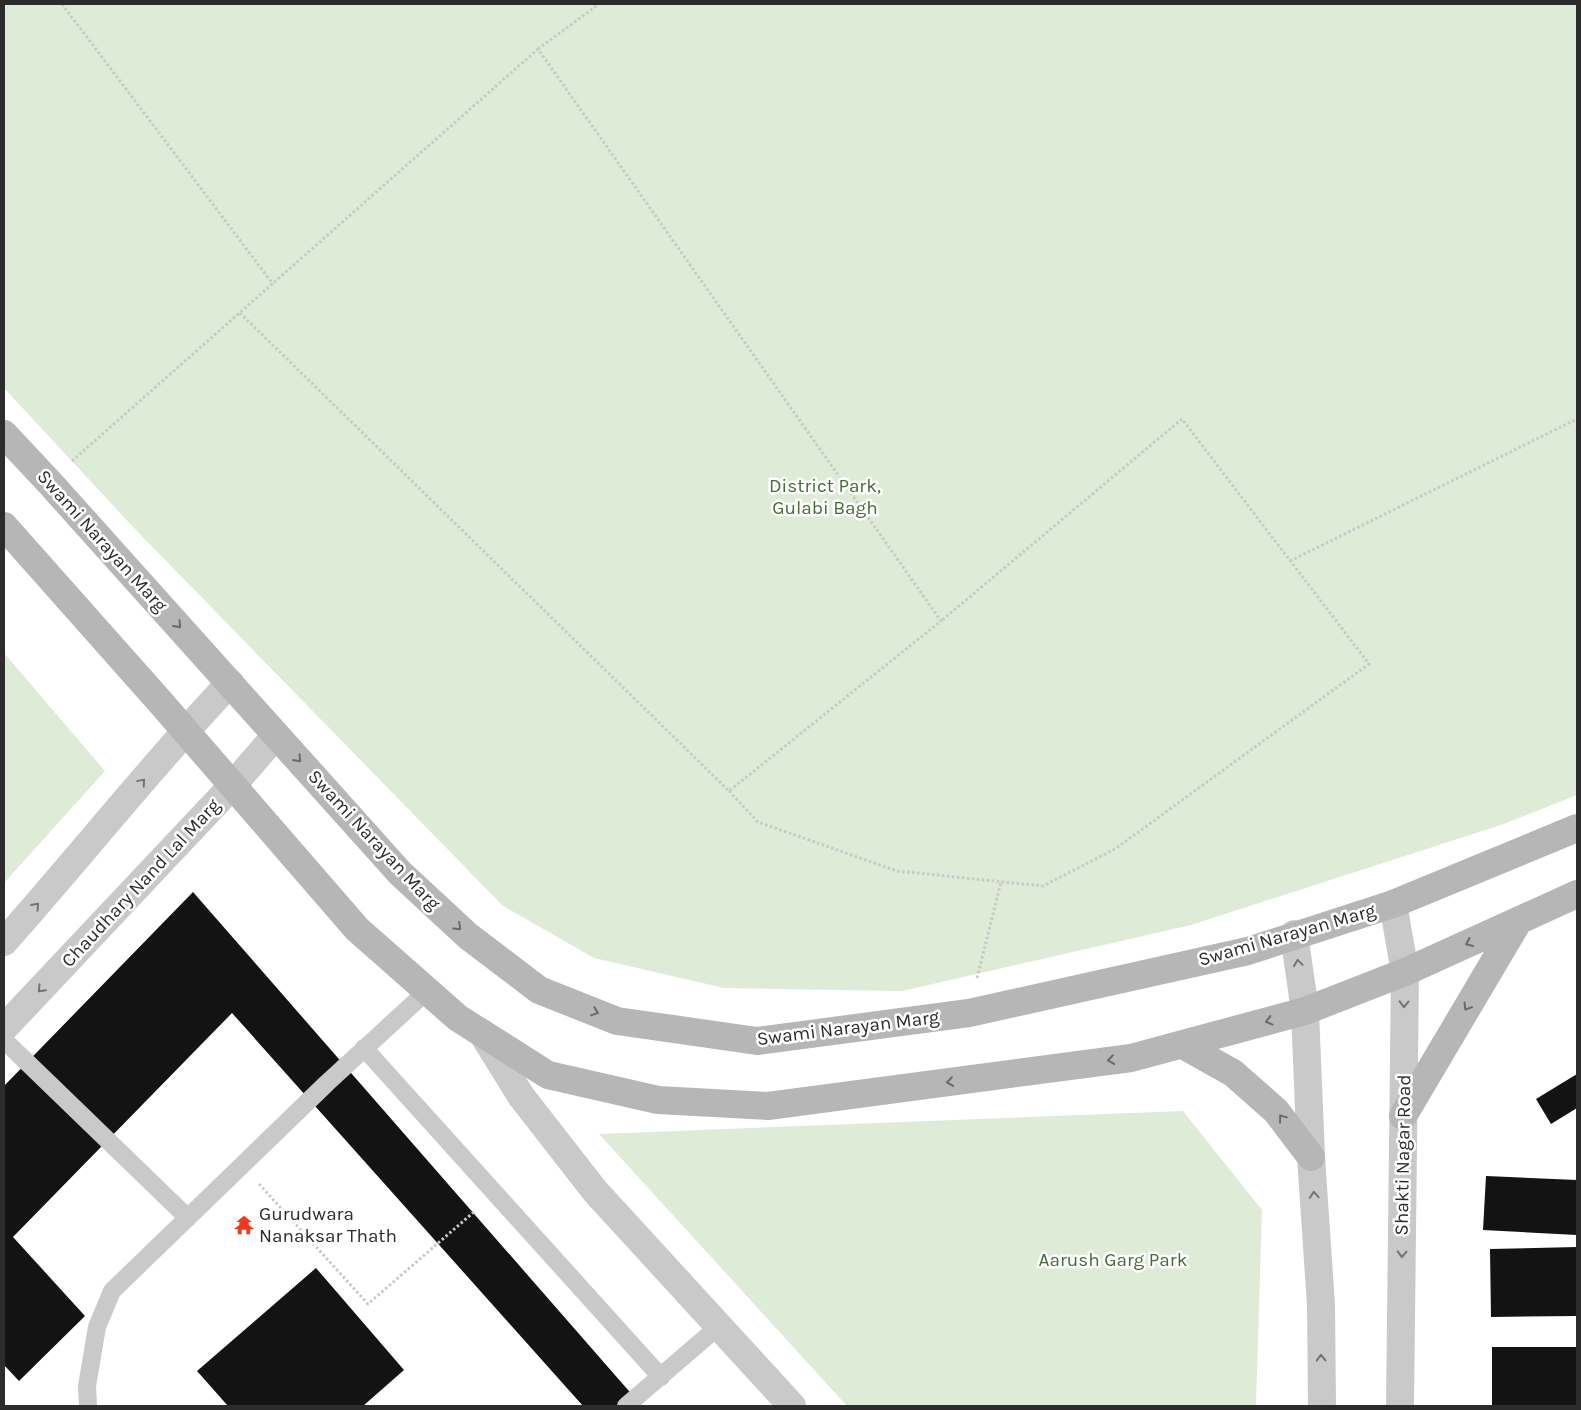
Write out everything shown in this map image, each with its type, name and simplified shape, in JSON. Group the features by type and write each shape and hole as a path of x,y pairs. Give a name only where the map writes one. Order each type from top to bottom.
{"main road":[{"name":"Swami Narayan Marg","path":"4,434 400,873 468,936 539,990 617,1021 757,1041 969,1013 1248,951 1294,934 1393,904 1577,828"},
{"path":"4,526 185,730 357,929 458,1018 548,1075 658,1100 768,1106 1131,1058 1305,1011 1405,972 1577,894"},
{"path":"1403,1116 1519,920"},
{"path":"1183,1044 1233,1073 1276,1111 1311,1157"}],"street":[{"path":"4,942 65,874 185,730 230,683"},
{"name":"Chaudhary Nand Lal Marg","path":"4,1028 232,786 276,735"},
{"name":"Shakti Nagar Road","path":"1393,904 1405,972 1400,1406"},
{"path":"1294,934 1305,1011 1311,1157 1321,1305 1322,1406"},
{"path":"482,1033 520,1096 595,1191 792,1406"}],"lane":[{"path":"88,1406 87,1386 97,1327 112,1291 364,1048 427,991"},
{"path":"4,1040 188,1218"},
{"path":"364,1048 661,1378"},
{"path":"626,1406 661,1378 719,1326"}],"path":[{"path":"62,4 273,284"},
{"path":"49,482 538,49 599,4"},
{"path":"538,49 941,621"},
{"path":"240,313 729,791 758,822 897,871 1043,886 1115,849 1369,664 1182,419 941,621 729,791"},
{"path":"1290,561 1577,418"},
{"path":"969,1013 1001,882"},
{"path":"242,1165 368,1304 495,1193"}],"green space":[{"name":"District Park, Gulabi Bagh","path":"4,4 1577,4 1577,795 1504,824 1191,925 902,991 724,988 594,958 503,906 134,528 4,388"},
{"path":"4,653 105,771 4,883"},
{"name":"Aarush Garg Park","path":"1183,1111 1262,1210 1256,1406 847,1406 599,1134"}],"building":[{"path":"193,892 642,1406 583,1406 232,1013 13,1237 85,1316 19,1381 4,1365 4,1086"},
{"path":"1577,1074 1577,1108 1551,1124 1536,1099"},
{"path":"1486,1176 1577,1180 1577,1235 1483,1230"},
{"path":"1577,1247 1577,1316 1491,1317 1490,1249"},
{"path":"316,1268 404,1370 363,1406 228,1406 197,1371"},
{"path":"1492,1347 1577,1347 1577,1406 1492,1406"}],"place":[{"name":"Gurudwara Nanaksar Thath","path":"244,1225"}]}
